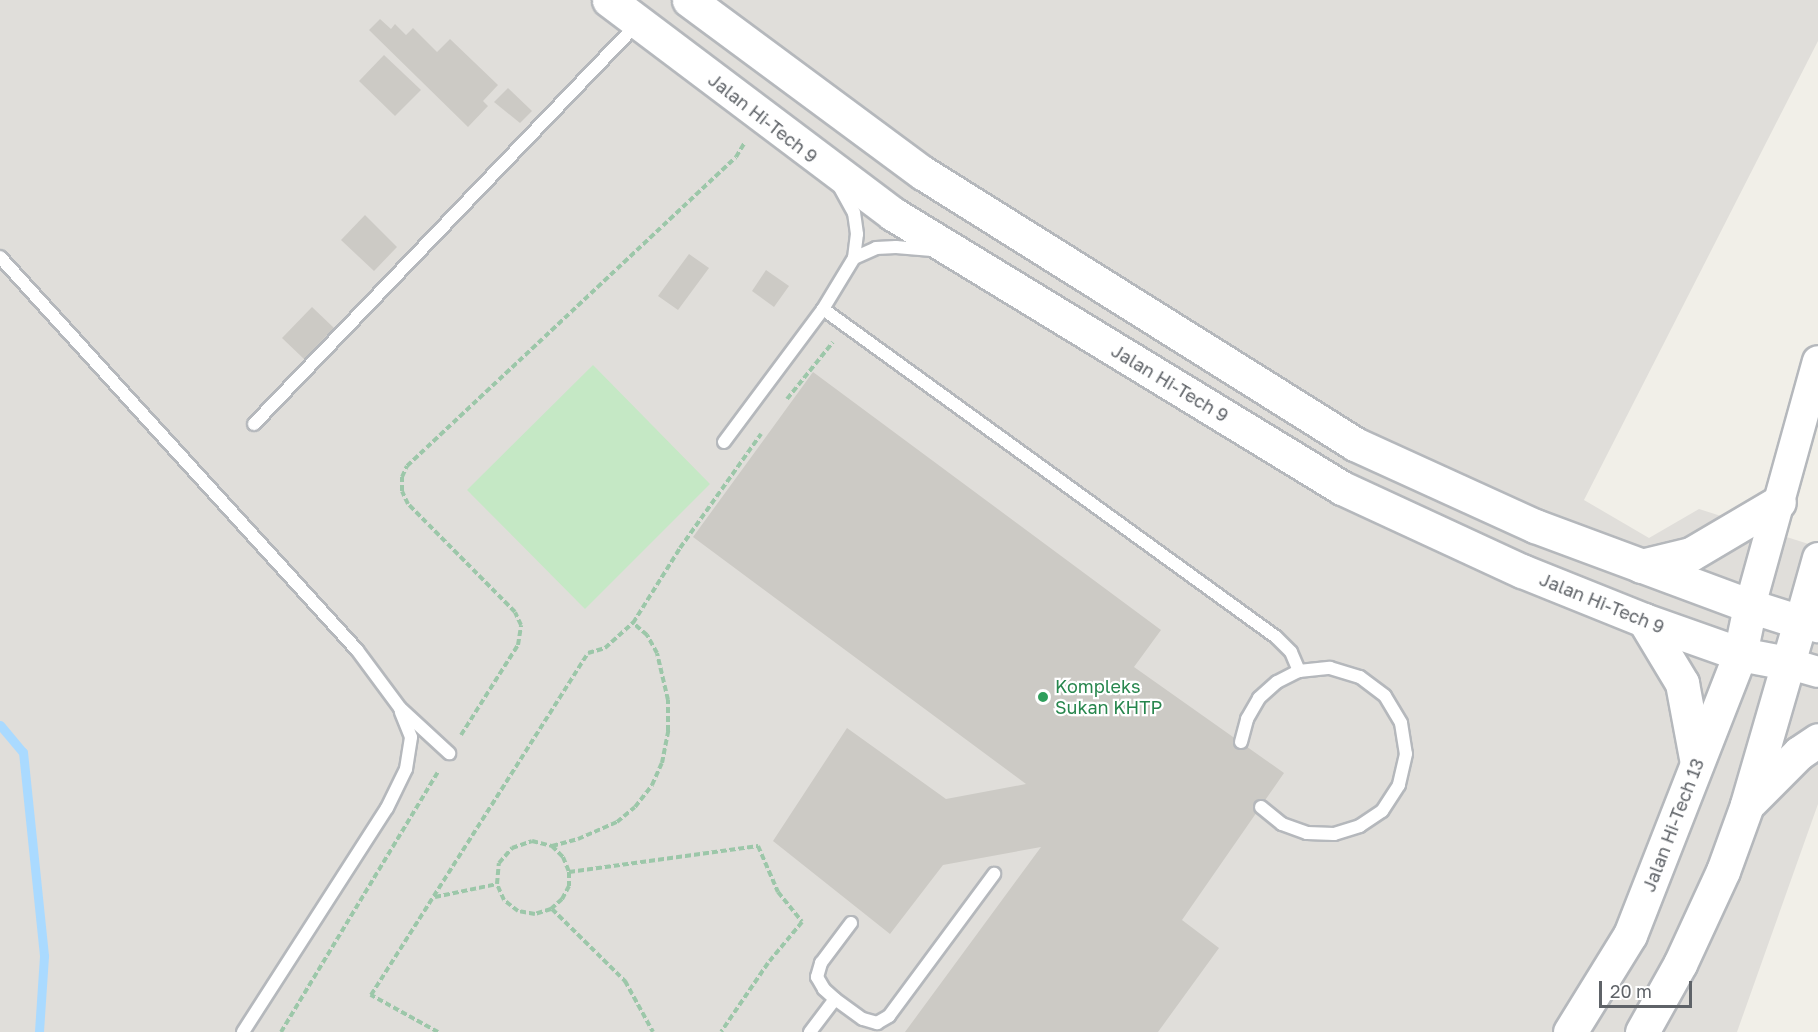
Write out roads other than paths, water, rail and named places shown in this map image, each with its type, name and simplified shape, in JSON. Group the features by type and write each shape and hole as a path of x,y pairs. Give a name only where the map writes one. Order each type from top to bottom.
{"main road":[{"name":"Jalan Hi-Tech 9","path":"609,0 827,167 893,214 1342,488 1522,571 1644,620 1740,654 1787,663"},
{"path":"689,0 923,173 1355,444 1535,526 1749,606 1809,624 1787,663 1747,805 1723,872 1685,954 1642,1032"},
{"path":"1641,566 1691,554 1779,502"},
{"name":"Jalan Hi-Tech 13","path":"1570,1032 1630,935 1740,654 1749,606"},
{"path":"1644,620 1682,683 1697,763"},
{"path":"1747,805 1772,777 1818,740"}],"street":[{"path":"1749,606 1818,361"},
{"path":"1809,624 1818,558"},
{"path":"1787,663 1818,672"}],"lane":[{"path":"254,424 638,22"},
{"path":"724,442 823,309 854,258 857,234 854,213 827,167"},
{"path":"854,258 876,248 896,247 923,248 965,258"},
{"path":"0,257 357,650 400,708 449,753"},
{"path":"823,309 1276,637 1291,652 1299,671"},
{"path":"1241,742 1246,719 1259,698 1277,682 1299,671 1330,668 1360,677 1385,696 1401,723 1406,754 1400,785 1382,811 1360,826 1334,834 1307,833 1282,824 1261,807"},
{"path":"243,1032 387,808 406,770 411,737 400,708"},
{"path":"851,923 821,963 817,977 824,989 835,999 863,1019 877,1023 889,1016 994,874"},
{"path":"810,1032 835,999"}],"waterway":[{"path":"0,725 23,752 44,956 39,1032"}],"place":[{"name":"Kompleks Sukan KHTP","path":"1043,697"}]}
